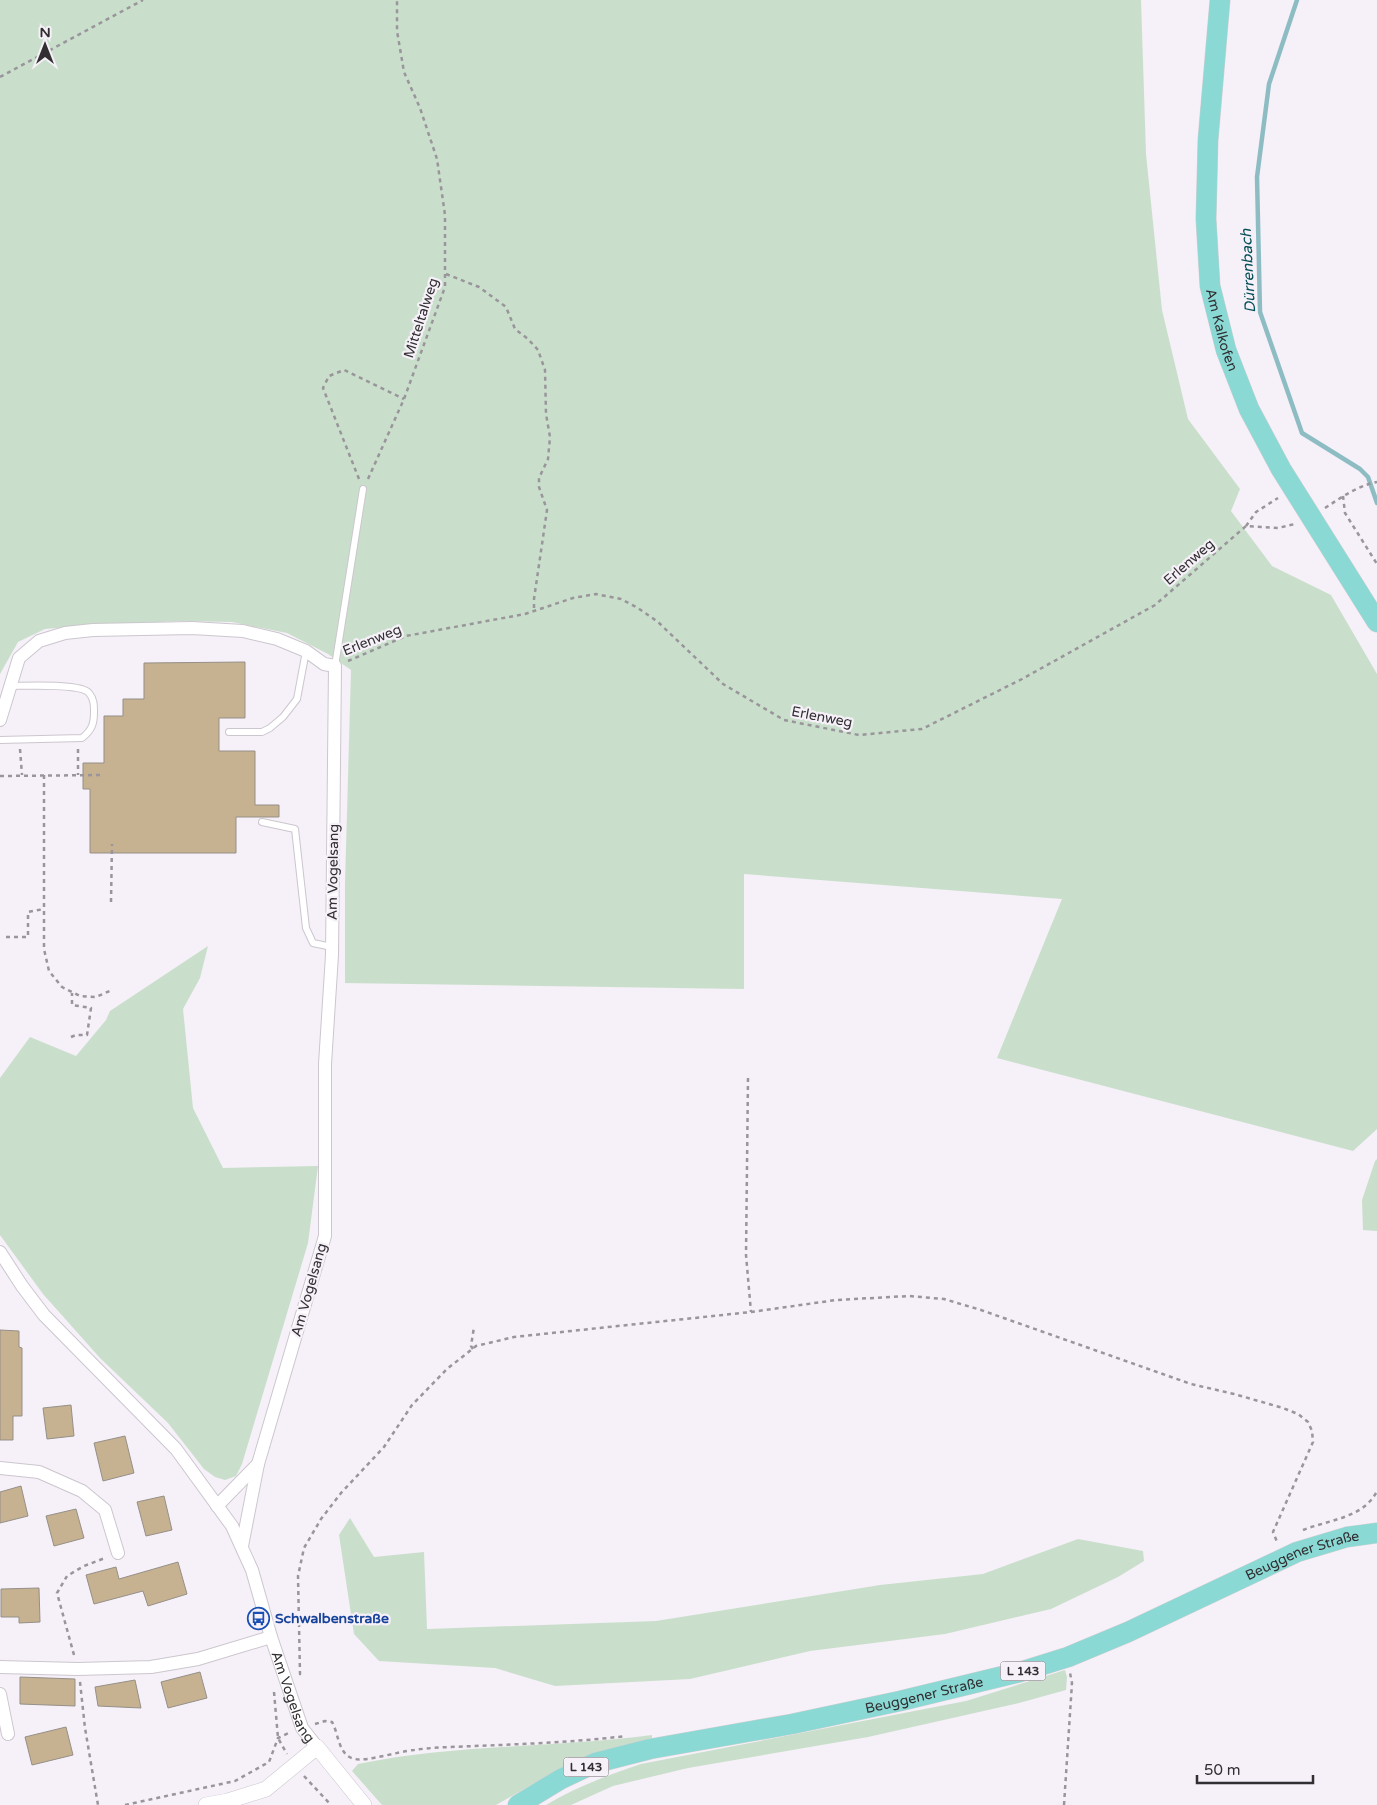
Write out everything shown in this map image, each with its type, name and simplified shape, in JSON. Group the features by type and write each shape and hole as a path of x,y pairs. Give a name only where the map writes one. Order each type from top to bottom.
{"main road":[{"name":"Am Kalkofen","path":"1220,0 1208,140 1206,219 1210,286 1226,350 1249,409 1295,492 1377,622"},
{"name":"Beuggener Straße","path":"518,1805 561,1779 595,1763 650,1749 792,1724 900,1701 1020,1672 1068,1657 1128,1632 1282,1545 1297,1552 1347,1537 1377,1532"}],"street":[{"path":"0,720 19,658 39,641 65,633 93,630 192,628 242,631 277,639 306,651 324,664 335,666"},
{"name":"Am Vogelsang","path":"242,1546 258,1464 325,1236 325,1064 332,947 335,666"},
{"name":"Am Vogelsang","path":"0,1252 44,1315 176,1449 232,1526 252,1570 271,1637 302,1728 364,1805"},
{"name":"Am Vogelsang","path":"217,1506 258,1464"},
{"path":"0,1468 39,1472 82,1491 105,1510 118,1554"},
{"path":"0,1667 78,1669 151,1667 198,1658 271,1637"},
{"path":"0,1694 8,1734"},
{"path":"206,1805 228,1801 266,1789 318,1747"}],"lane":[{"path":"335,666 363,490"},
{"path":"229,732 262,732 283,717 297,699 306,651"},
{"path":"0,740 82,738 90,731 94,724 94,702 89,692 78,687 9,686"},
{"path":"262,822 295,829 306,928 313,942 332,947"}],"path":[{"path":"0,76 143,0"},
{"name":"Mitteltalweg","path":"363,490 404,399 445,287 446,274 445,215 437,159 420,108 404,72 397,31 397,0"},
{"path":"446,274 479,287 506,307 515,329 538,350 545,370 546,414 550,437 548,459 539,478 539,487 547,510 534,599 534,611"},
{"path":"363,490 323,388 329,376 344,370 404,399"},
{"path":"1322,510 1365,484 1375,482"},
{"name":"Erlenweg","path":"335,666 406,636 525,614 580,596 596,594 621,599 638,608 658,622 723,684 784,720 859,735 922,729 1022,679 1155,605 1246,526 1256,512 1276,498 1295,492"},
{"path":"1343,496 1345,513 1377,564"},
{"path":"1246,526 1278,528 1298,523"},
{"path":"78,738 78,775"},
{"path":"19,740 22,775"},
{"path":"44,775 44,950 49,971 62,987 80,996 96,997 112,990"},
{"path":"0,776 104,775"},
{"path":"111,902 112,844"},
{"path":"6,937 28,937 28,912 44,909"},
{"path":"71,1037 87,1035 90,1008 72,1005 72,993"},
{"path":"748,1078 746,1255 751,1312"},
{"path":"285,1679 300,1674 298,1576 304,1548 326,1512 384,1447 412,1405 447,1369 476,1346 514,1337 751,1312 836,1300 909,1296 944,1299 982,1310 1191,1384 1234,1394 1298,1414 1308,1422 1312,1431 1313,1442 1272,1532 1282,1545"},
{"path":"473,1349 471,1346 474,1326"},
{"path":"1302,1531 1358,1511 1368,1504 1377,1491"},
{"path":"98,1805 85,1728 78,1669 56,1593 67,1576 84,1566 118,1554"},
{"path":"1064,1805 1072,1683 1068,1657"},
{"path":"125,1805 235,1781 269,1762 278,1738 325,1721 332,1722 336,1728 337,1738 347,1756 363,1760 415,1750 632,1735"}],"green space":[{"path":"0,0 1141,0 1146,154 1162,310 1188,419 1240,489 1231,511 1272,566 1331,595 1377,674 1377,1129 1353,1151 997,1058 1062,899 744,874 744,989 345,983 345,884 351,670 328,654 287,633 232,622 179,621 45,629 18,642 0,674"},
{"path":"208,946 200,978 183,1009 193,1108 223,1168 318,1166 308,1243 242,1464 236,1476 225,1480 215,1477 204,1469 168,1423 100,1358 43,1294 0,1235 0,1078 30,1037 76,1056 106,1020 110,1011"},
{"path":"1377,1159 1377,1231 1363,1230 1362,1200"},
{"path":"350,1518 374,1557 424,1552 427,1629 656,1621 880,1585 983,1574 1078,1539 1143,1551 1144,1561 1118,1577 1051,1609 945,1634 810,1651 690,1679 555,1686 495,1668 379,1661 354,1634 339,1535"},
{"path":"1065,1670 1067,1677 1066,1690 1019,1703 868,1737 688,1768 613,1786 571,1805 546,1805 592,1782 641,1764 966,1701"},
{"path":"652,1735 652,1740 551,1774 496,1805 382,1805 352,1771 358,1764 431,1753"}],"building":[{"path":"245,662 245,718 219,718 219,751 255,751 255,805 279,805 279,817 236,817 236,853 90,853 90,789 83,789 83,763 104,763 104,716 123,716 123,699 144,699 144,663"},
{"path":"0,1330 19,1331 19,1347 22,1348 22,1416 13,1416 13,1440 0,1440"},
{"path":"71,1405 74,1436 47,1439 43,1408"},
{"path":"125,1436 134,1473 103,1481 94,1443"},
{"path":"21,1486 28,1516 0,1523 0,1492"},
{"path":"164,1496 172,1530 146,1536 137,1502"},
{"path":"76,1509 84,1538 54,1546 46,1516"},
{"path":"178,1562 187,1594 148,1606 143,1591 94,1604 86,1575 116,1567 119,1579"},
{"path":"39,1588 40,1622 19,1623 19,1617 1,1617 1,1589"},
{"path":"200,1672 207,1698 168,1708 161,1682"},
{"path":"20,1677 75,1679 75,1706 20,1704"},
{"path":"135,1680 141,1708 98,1706 95,1687"},
{"path":"66,1727 73,1755 32,1765 25,1737"}],"waterway":[{"name":"Dürrenbach","path":"1297,0 1269,84 1257,177 1260,312 1302,433 1360,469 1368,477 1377,503"}],"place":[{"name":"Schwalbenstraße","path":"259,1618"}]}
